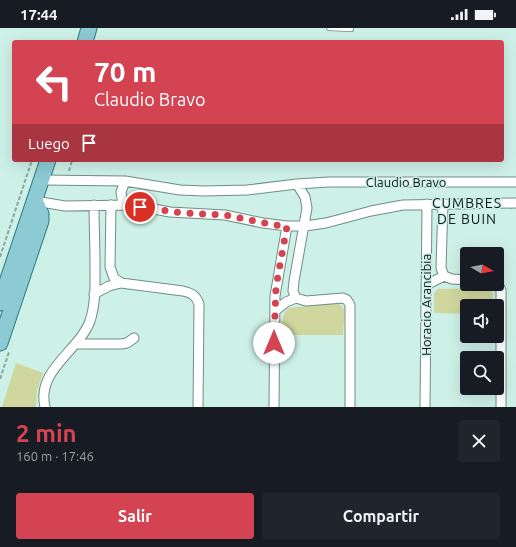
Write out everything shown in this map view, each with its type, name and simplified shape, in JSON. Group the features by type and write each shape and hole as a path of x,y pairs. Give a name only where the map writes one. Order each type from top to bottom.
{"main road":[{"path":"86,40 89,28"},
{"path":"0,303 47,162"},
{"path":"0,343 41,221 41,214 35,201"}],"street":[{"name":"Claudio Bravo","path":"42,180 125,181 180,190 204,191 247,190 329,182 516,182"},
{"path":"123,205 121,192 125,181"},
{"path":"296,298 293,291 294,281 307,208 306,202 297,184"},
{"name":"Claudio Bravo","path":"35,201 65,206 123,205 183,213 225,215 268,224 287,226 305,226 326,223 382,208 403,205 516,203"},
{"name":"Horacio Arancibia","path":"425,407 427,204"},
{"name":"Horacio Arancibia","path":"444,204 441,268 444,276"},
{"path":"45,407 44,396 48,381 60,361 88,325 92,312 94,294 94,205"},
{"path":"111,205 110,267 114,278 121,283"},
{"path":"274,407 274,311 276,287 287,226"},
{"path":"426,285 444,276 452,279 460,280"},
{"path":"94,294 103,288 121,283 183,290 196,296 199,304 198,407"},
{"path":"501,291 501,407"},
{"path":"274,311 286,302 296,298 306,301 339,298 347,300 351,308 350,407"},
{"path":"74,344 121,344 134,338"}],"lane":[{"path":"329,28 351,29"}],"path":[{"path":"0,257 31,162"}],"green space":[{"path":"438,289 460,289 460,291 491,291 493,299 460,299 460,314 434,313 434,293"},
{"path":"339,303 345,311 343,335 283,335 283,317 286,310 289,308"},
{"path":"16,363 43,373 37,390 36,407 2,407"}],"district":[{"name":"CUMBRES DE BUIN","path":"467,212"}],"route":[{"path":"140,207 170,212 225,215 274,225 287,226 276,287 274,343"}]}
